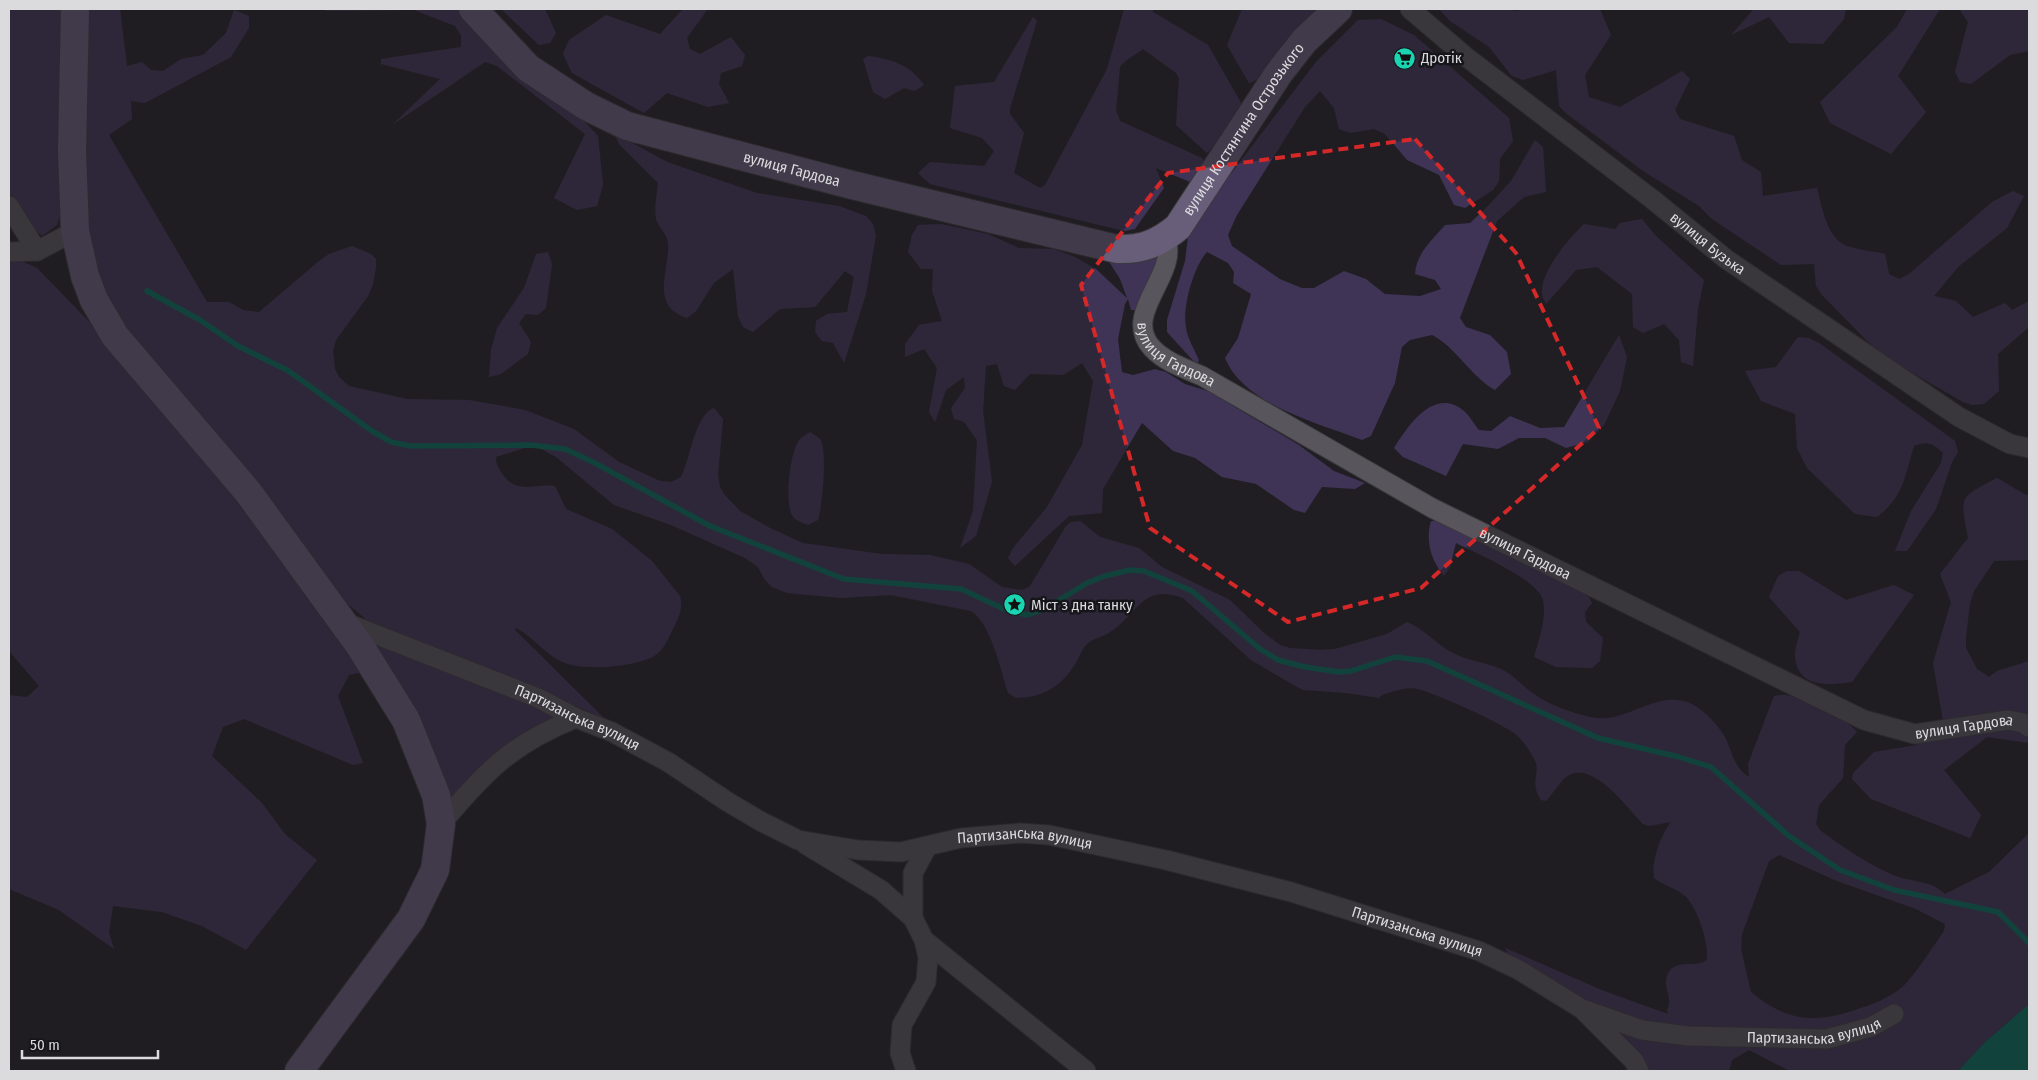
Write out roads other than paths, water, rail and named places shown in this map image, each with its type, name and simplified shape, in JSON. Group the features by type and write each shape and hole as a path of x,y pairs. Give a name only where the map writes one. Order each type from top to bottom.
{"street":[{"path":"75,9 72,151 75,231 85,276 94,300 115,336 248,492 343,622 406,720 436,795 441,824 435,870 411,919 299,1071"},
{"name":"вулиця Гардова","path":"474,9 528,68 586,106 627,126 833,180 1117,248 1132,249 1158,241 1168,259 1145,308 1144,334 1152,348 1170,361 1202,376 1432,508 1864,720 1915,734 2008,720 2023,723 2029,727"},
{"name":"вулиця Костянтина Острозького","path":"1158,241 1178,227 1279,72 1304,41 1338,9"},
{"name":"вулиця Бузька","path":"1410,9 1465,56 1652,199 1726,259 1959,417 1992,436 2026,448"},
{"path":"9,206 37,251"},
{"path":"9,252 37,251 75,231"},
{"name":"Партизанська вулиця","path":"343,622 538,698 576,718 612,732 668,762 728,802 798,840 881,890 913,918 924,940 1086,1071"},
{"path":"441,824 471,789 501,760 540,733 576,718"},
{"name":"Партизанська вулиця","path":"798,840 858,850 901,852 927,848 961,838 1020,832 1049,835 1166,860 1291,892 1479,951 1519,970 1582,1009 1642,1030 1688,1036 1827,1038 1871,1027 1894,1014"},
{"name":"Партизанська вулиця","path":"913,918 913,873 927,848"},
{"path":"906,1071 900,1053 902,1025 926,982 928,957 924,940"},
{"path":"1582,1009 1634,1061 1639,1071"}],"waterway":[{"path":"147,291 200,320 238,346 287,370 372,431 391,442 411,446 531,445 565,449 593,462 710,526 844,579 961,589 1004,609 1027,615 1043,610 1087,583 1105,576 1130,570 1144,571 1192,591 1260,649 1278,660 1305,667 1339,672 1351,671 1395,657 1427,661 1598,738 1679,757 1711,767 1789,836 1840,870 1894,890 1998,912 2029,943"}],"place":[{"name":"Дротік","path":"1405,58"},
{"name":"Міст з дна танку","path":"1015,605"}]}
